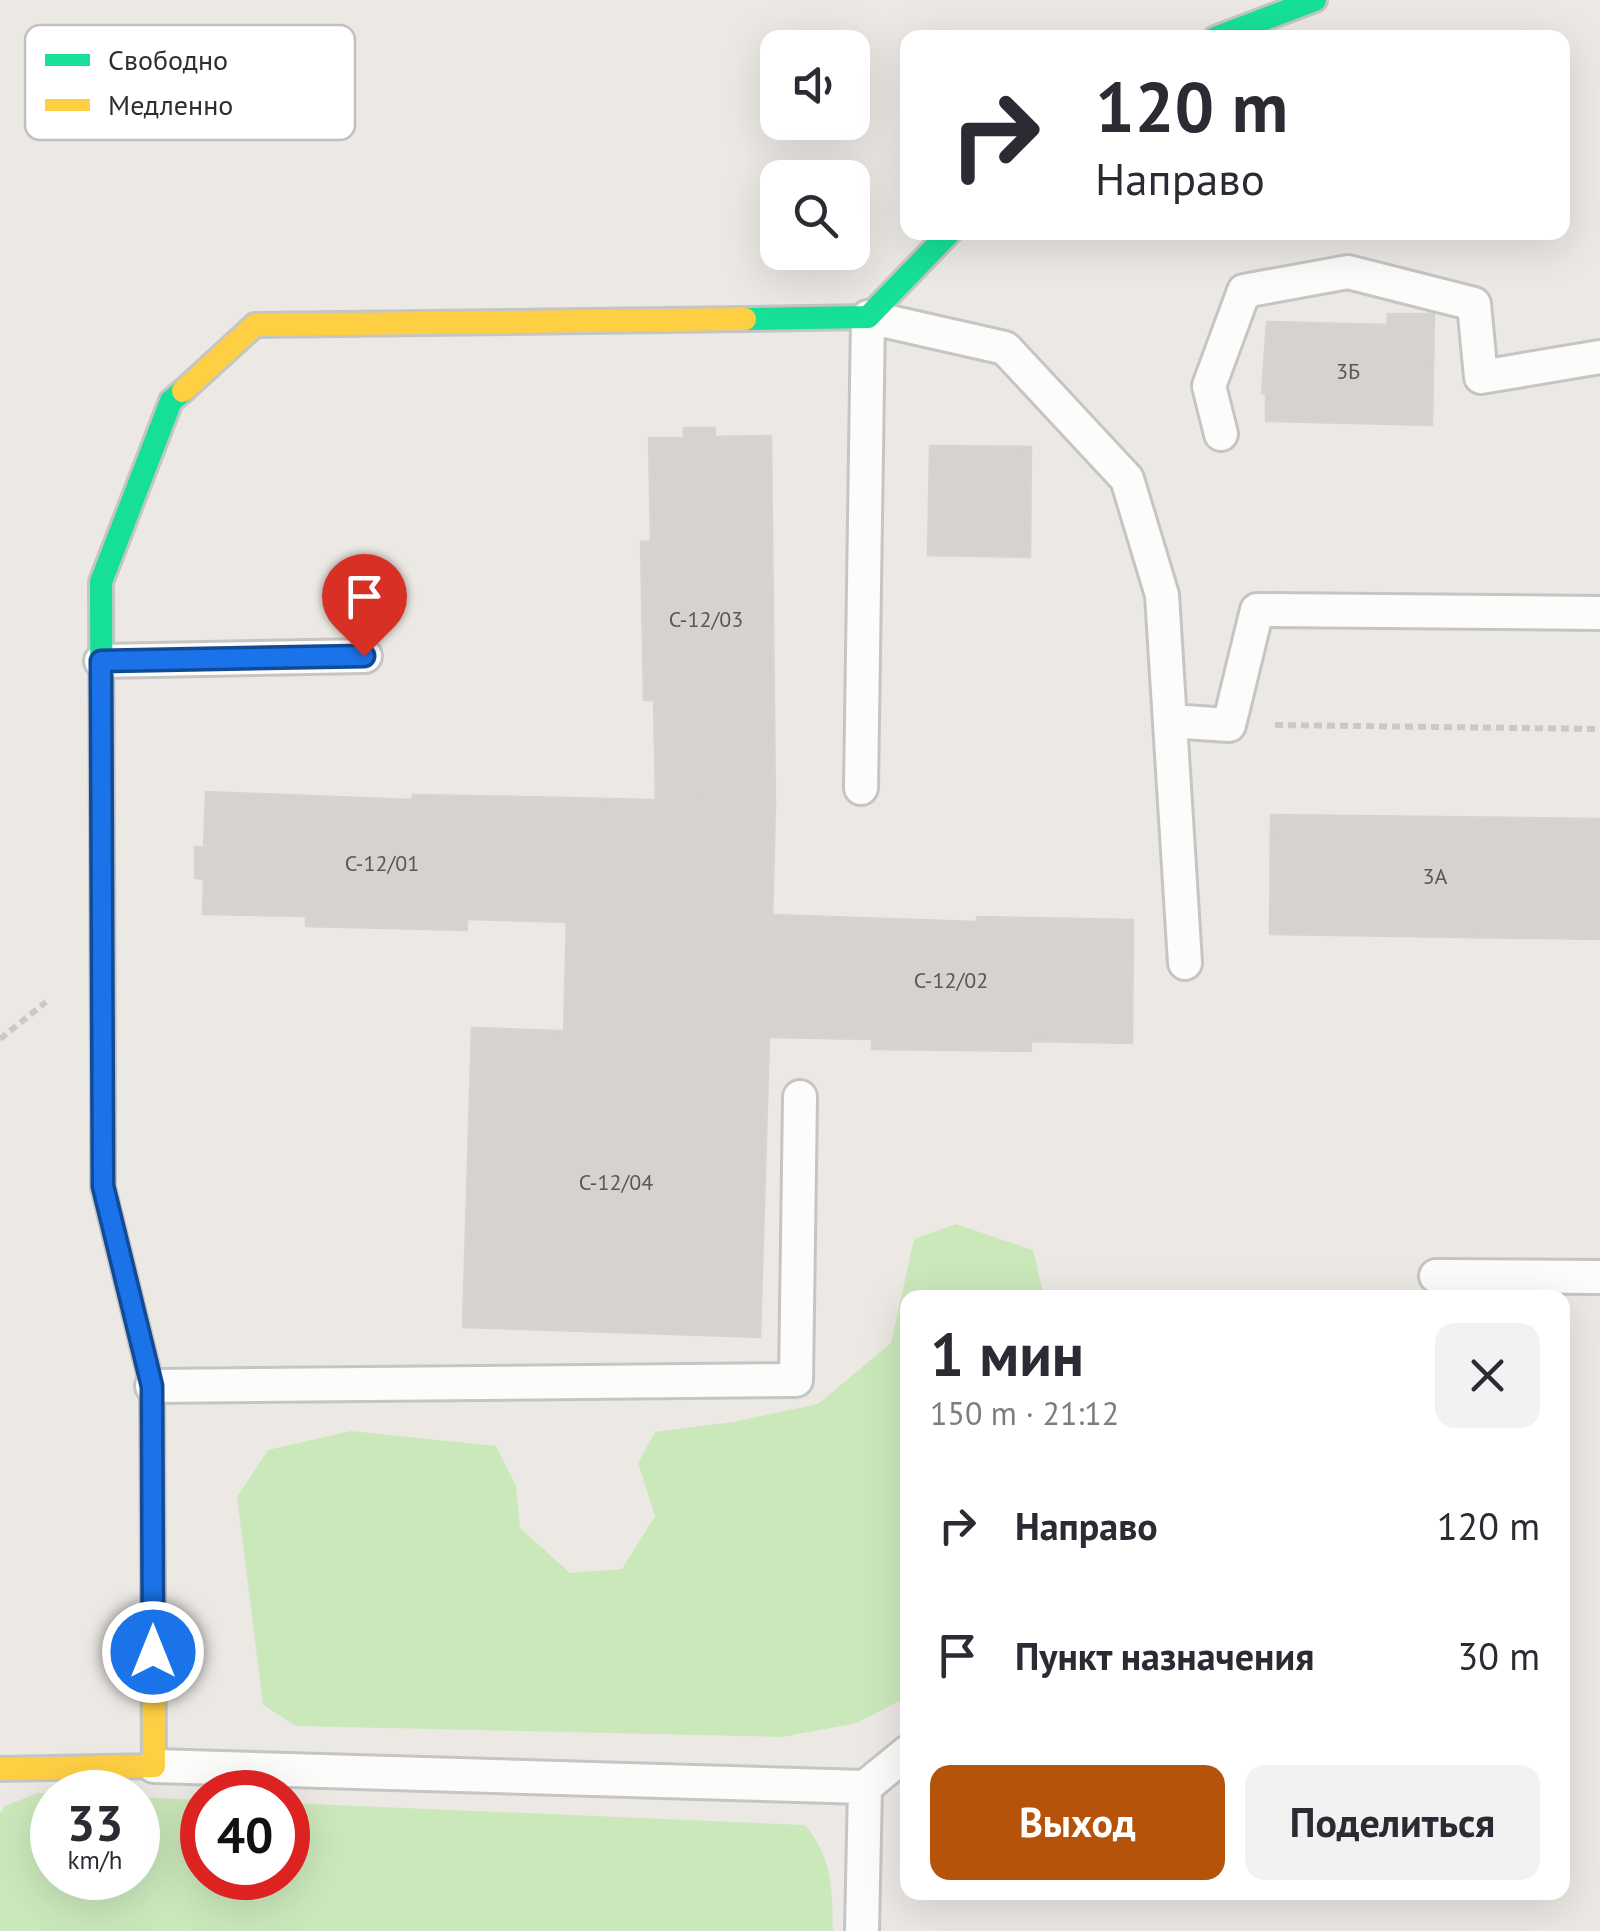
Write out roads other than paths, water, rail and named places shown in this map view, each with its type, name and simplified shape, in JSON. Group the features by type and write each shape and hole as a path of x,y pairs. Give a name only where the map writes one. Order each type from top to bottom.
{"street":[{"path":"1236,30 1315,0"},
{"path":"0,1770 154,1766 152,1386 103,1186 101,582 171,401 255,325 868,317 942,240"}],"lane":[{"path":"1221,434 1208,386 1244,291 1348,272 1474,304 1480,378 1600,357"},
{"path":"862,788 868,317 1005,348 1127,479 1162,594 1185,963"},
{"path":"1170,721 1229,725 1257,610 1600,613"},
{"path":"101,661 364,656"},
{"path":"152,1386 796,1380 800,1097"},
{"path":"1436,1276 1600,1277"},
{"path":"154,1766 864,1786 900,1758"},
{"path":"862,1931 864,1786"}]}
